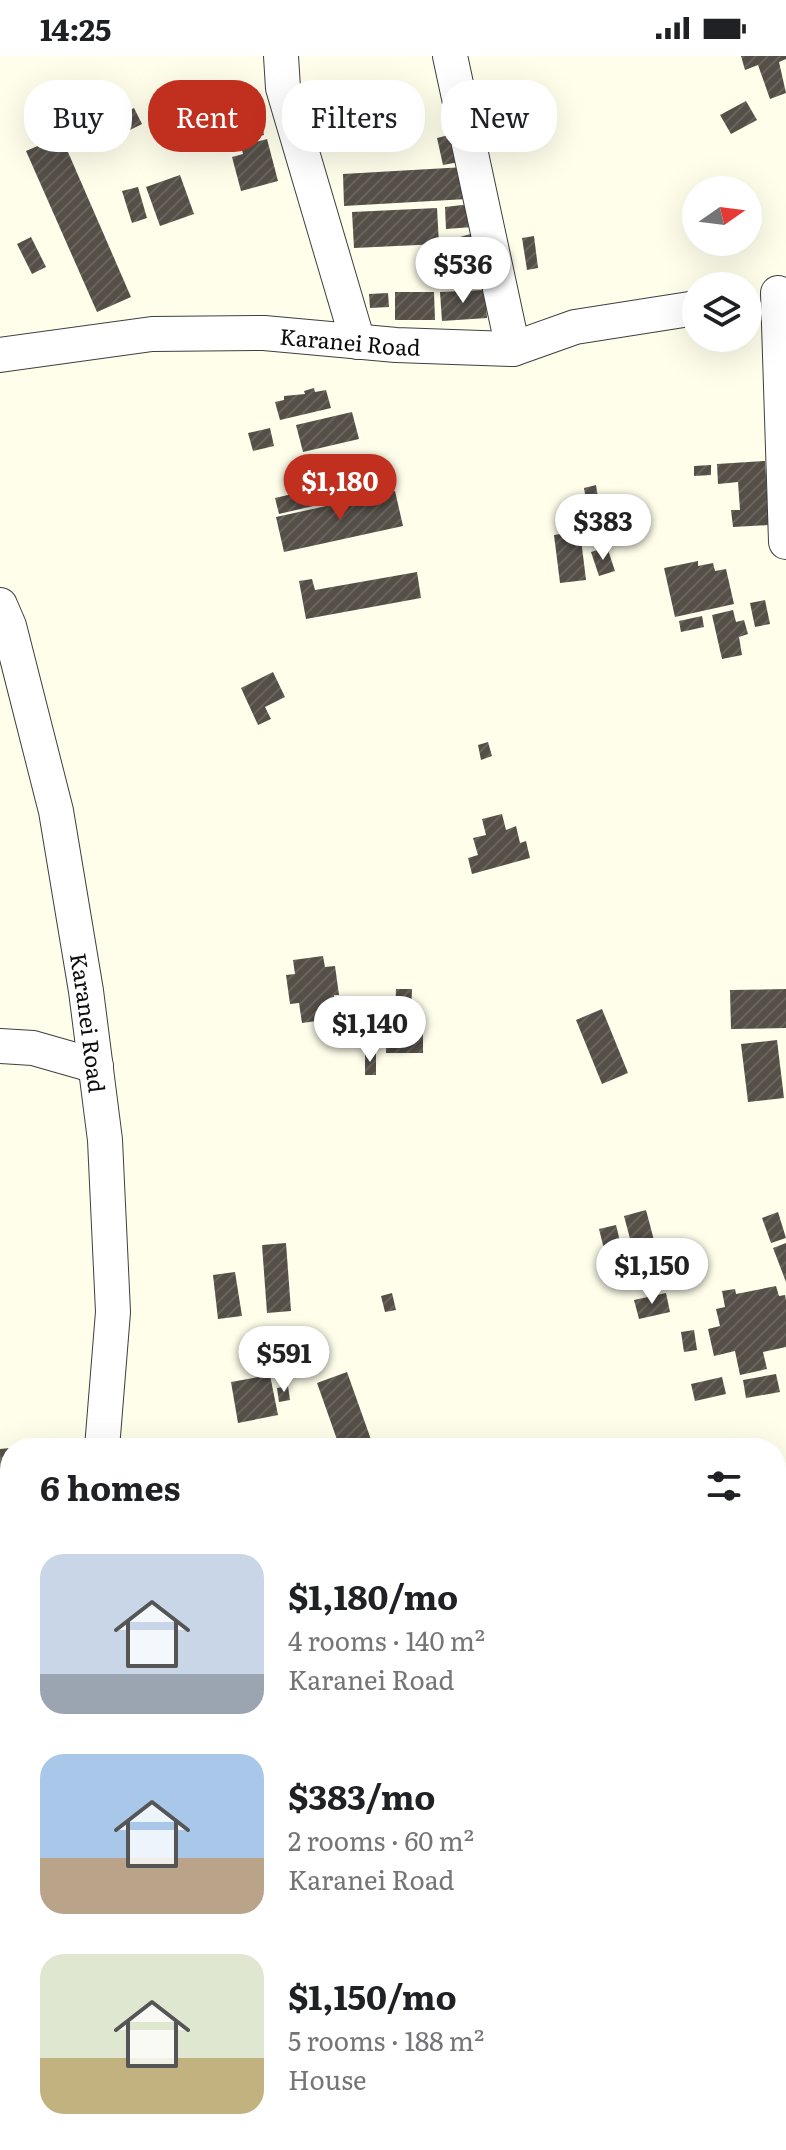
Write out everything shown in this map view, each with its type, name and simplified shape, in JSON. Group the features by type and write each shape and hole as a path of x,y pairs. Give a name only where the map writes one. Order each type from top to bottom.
{"street":[{"path":"281,56 283,88 358,342"},
{"path":"450,56 513,349"},
{"path":"771,294 786,542"},
{"name":"Karanei Road","path":"0,355 152,334 264,333 358,342 513,349 575,327 682,310"},
{"name":"Karanei Road","path":"0,605 9,626 56,811 96,1066 105,1140 113,1312 103,1438"},
{"path":"0,1046 33,1048 96,1066"}],"building":[{"path":"741,56 786,56 779,62 786,93 770,99 758,65 745,70"},
{"path":"746,101 757,120 731,134 720,115"},
{"path":"132,109 142,124 132,129"},
{"path":"441,137 441,152 457,152 459,162 443,165 437,138"},
{"path":"266,139 278,181 241,191 232,157 242,152 266,152"},
{"path":"26,152 68,152 131,297 97,312"},
{"path":"465,167 467,199 344,206 343,174"},
{"path":"180,175 194,214 160,226 146,187"},
{"path":"138,187 147,218 132,223 122,191"},
{"path":"471,204 473,227 446,229 445,207"},
{"path":"437,208 439,244 354,248 352,212"},
{"path":"474,233 486,276 458,284 446,241"},
{"path":"534,236 538,268 527,270 522,238"},
{"path":"31,237 46,267 32,274 17,244"},
{"path":"485,290 487,318 442,321 440,292"},
{"path":"395,292 434,292 435,320 395,320"},
{"path":"388,293 389,307 370,308 369,294"},
{"path":"314,388 315,392 326,390 331,408 280,420 275,402 284,400 284,396 305,394 304,391"},
{"path":"352,412 359,439 303,452 296,425"},
{"path":"270,428 274,446 253,451 248,433"},
{"path":"765,461 769,525 733,527 731,510 740,510 738,482 718,484 717,464"},
{"path":"378,463 380,471 388,469 393,487 334,502 329,482 354,477 352,470"},
{"path":"711,465 711,475 694,476 694,466"},
{"path":"596,485 600,510 588,513 584,488"},
{"path":"322,487 326,503 279,514 275,498"},
{"path":"395,491 403,526 284,552 276,517"},
{"path":"580,531 586,580 560,583 554,535"},
{"path":"607,547 615,571 599,576 591,552"},
{"path":"698,561 698,566 713,563 715,571 726,569 734,604 675,617 664,568"},
{"path":"417,572 421,598 306,619 299,581 312,579 315,590"},
{"path":"765,600 770,624 755,627 750,603"},
{"path":"733,610 736,622 744,620 748,634 739,637 742,655 722,659 712,615"},
{"path":"702,616 704,627 681,632 679,621"},
{"path":"273,672 285,697 265,707 271,719 258,725 241,688"},
{"path":"488,742 492,756 481,760 478,745"},
{"path":"502,814 506,830 516,826 520,843 526,841 530,858 472,874 468,858 478,855 473,838 486,835 482,819"},
{"path":"323,956 325,967 335,966 339,995 334,995 336,1013 330,1013 331,1019 302,1023 299,1003 290,1004 286,975 295,974 293,960"},
{"path":"396,989 412,989 411,1015 395,1015"},
{"path":"786,989 786,1028 731,1029 730,990"},
{"path":"602,1009 628,1073 602,1084 576,1020"},
{"path":"386,1028 423,1028 423,1053 386,1053"},
{"path":"777,1040 784,1098 748,1102 741,1044"},
{"path":"365,1054 376,1054 376,1075 365,1075"},
{"path":"646,1210 655,1244 633,1250 624,1216"},
{"path":"778,1212 786,1238 771,1243 762,1218"},
{"path":"616,1225 623,1253 606,1257 599,1229"},
{"path":"286,1243 291,1311 267,1313 262,1245"},
{"path":"786,1243 786,1282 773,1248"},
{"path":"235,1272 242,1316 218,1319 213,1275"},
{"path":"776,1286 779,1296 785,1295 786,1300 786,1347 763,1352 767,1369 740,1375 735,1351 714,1356 708,1329 720,1326 716,1309 725,1307 722,1291 735,1289 736,1294"},
{"path":"392,1293 396,1310 385,1312 381,1296"},
{"path":"666,1293 670,1312 639,1319 634,1300"},
{"path":"694,1330 697,1350 684,1352 681,1332"},
{"path":"293,1355 293,1369 268,1370 267,1357"},
{"path":"347,1372 370,1438 336,1438 317,1383"},
{"path":"776,1374 780,1392 746,1398 743,1380"},
{"path":"270,1375 278,1415 238,1423 231,1382"},
{"path":"722,1377 726,1394 695,1401 691,1384"},
{"path":"288,1386 290,1400 279,1402 277,1388"}]}
